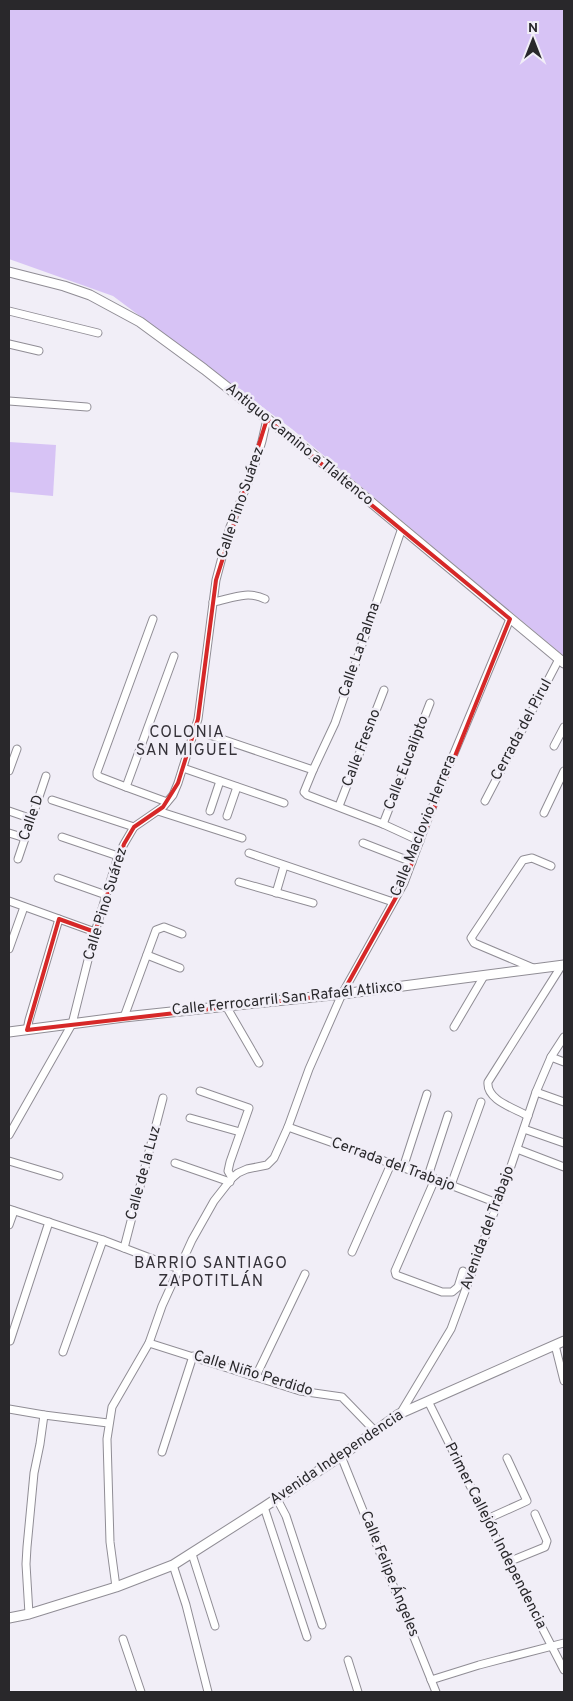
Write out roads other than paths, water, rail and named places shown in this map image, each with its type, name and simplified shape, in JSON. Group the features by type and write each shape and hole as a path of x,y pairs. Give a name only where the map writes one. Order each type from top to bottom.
{"street":[{"name":"Antiguo Camino a Tlaltenco","path":"9,272 64,286 90,295 140,322 267,419 562,661"},
{"path":"9,310 98,333"},
{"path":"9,344 39,351"},
{"path":"9,401 87,407"},
{"name":"Calle Pino Suárez","path":"9,1134 72,1024 95,932 118,856 134,827 158,811 173,795 183,768 198,720 216,580 230,527 254,468 267,419"},
{"name":"Calle La Palma","path":"339,806 307,795 304,792 335,722 402,528"},
{"path":"212,602 248,594 258,595 265,599"},
{"path":"153,619 97,772 100,777 166,802"},
{"name":"Calle Maclovio Herrera","path":"116,1587 110,1542 107,1439 108,1423 112,1408 149,1343 162,1306 203,1219 214,1201 231,1180 247,1169 267,1165 274,1158 342,994 393,902 412,862 440,787 510,619"},
{"path":"126,787 174,656"},
{"name":"Cerrada del Pirul","path":"485,801 562,661"},
{"name":"Calle Fresno","path":"339,806 384,690"},
{"name":"Calle Eucalipto","path":"383,824 430,703"},
{"path":"554,746 564,728"},
{"path":"195,730 313,770"},
{"path":"9,771 17,749"},
{"path":"183,768 284,802"},
{"path":"544,813 564,771"},
{"name":"Calle D","path":"18,859 46,776"},
{"path":"210,811 220,781"},
{"path":"227,816 237,787"},
{"path":"52,800 134,827"},
{"path":"339,806 420,841"},
{"path":"9,811 32,819"},
{"path":"158,811 242,838"},
{"path":"9,833 24,838"},
{"path":"62,837 118,856"},
{"path":"363,843 412,862"},
{"path":"249,853 393,902"},
{"path":"534,969 471,940 523,860 532,858 551,866"},
{"path":"276,893 284,866"},
{"path":"58,878 106,895"},
{"path":"239,882 313,903"},
{"path":"9,901 95,932"},
{"path":"9,949 24,907"},
{"path":"27,1030 59,919"},
{"path":"124,1017 156,930 164,927 182,934"},
{"path":"147,955 180,968"},
{"path":"528,1116 491,1095 487,1088 488,1082 563,965"},
{"name":"Calle Ferrocarril San Rafaél Atlixco","path":"9,1032 124,1017 342,994 563,965"},
{"path":"454,1027 484,976"},
{"path":"226,1006 259,1063"},
{"name":"Avenida del Trabajo","path":"399,1414 451,1329 536,1092 551,1058 564,1037"},
{"path":"551,1058 564,1062"},
{"path":"200,1091 249,1108 230,1162 228,1171 231,1180"},
{"path":"536,1092 564,1102"},
{"path":"402,1168 426,1094"},
{"name":"Calle de la Luz","path":"124,1248 164,1098"},
{"path":"451,1185 481,1102"},
{"path":"448,1115 431,1177 394,1271 396,1275 442,1292 452,1292 458,1287 464,1271"},
{"path":"190,1118 240,1132"},
{"name":"Cerrada del Trabajo","path":"288,1127 431,1177 497,1203"},
{"path":"524,1129 564,1143"},
{"path":"517,1149 564,1167"},
{"path":"9,1161 59,1176"},
{"path":"175,1163 231,1180"},
{"path":"352,1252 391,1164"},
{"path":"9,1225 11,1210 103,1240 179,1269"},
{"path":"10,1342 49,1222"},
{"path":"63,1352 103,1240"},
{"path":"256,1376 306,1274"},
{"name":"Avenida Independencia","path":"9,1618 30,1614 116,1587 173,1564 192,1554 277,1499 399,1414 564,1341"},
{"name":"Calle Niño Perdido","path":"149,1343 300,1391 342,1397 374,1430"},
{"path":"555,1345 564,1381"},
{"path":"162,1452 193,1356"},
{"name":"Primer Callejón Independencia","path":"428,1400 486,1519 564,1670"},
{"path":"9,1409 108,1423"},
{"path":"30,1614 26,1564 27,1547 34,1473 44,1415"},
{"name":"Calle Felipe Ángeles","path":"341,1456 436,1692"},
{"path":"486,1519 527,1501 507,1458"},
{"path":"277,1499 286,1516 322,1625"},
{"path":"264,1507 307,1637"},
{"path":"508,1562 544,1547 546,1544 547,1541 535,1514"},
{"path":"192,1554 215,1626"},
{"path":"173,1564 186,1605 208,1692"},
{"path":"123,1639 141,1692"},
{"path":"431,1680 479,1665 564,1643"},
{"path":"348,1660 358,1692"}],"district":[{"name":"COLONIA SAN MIGUEL","path":"187,742"},
{"name":"BARRIO SANTIAGO ZAPOTITLÁN","path":"211,1273"}]}
